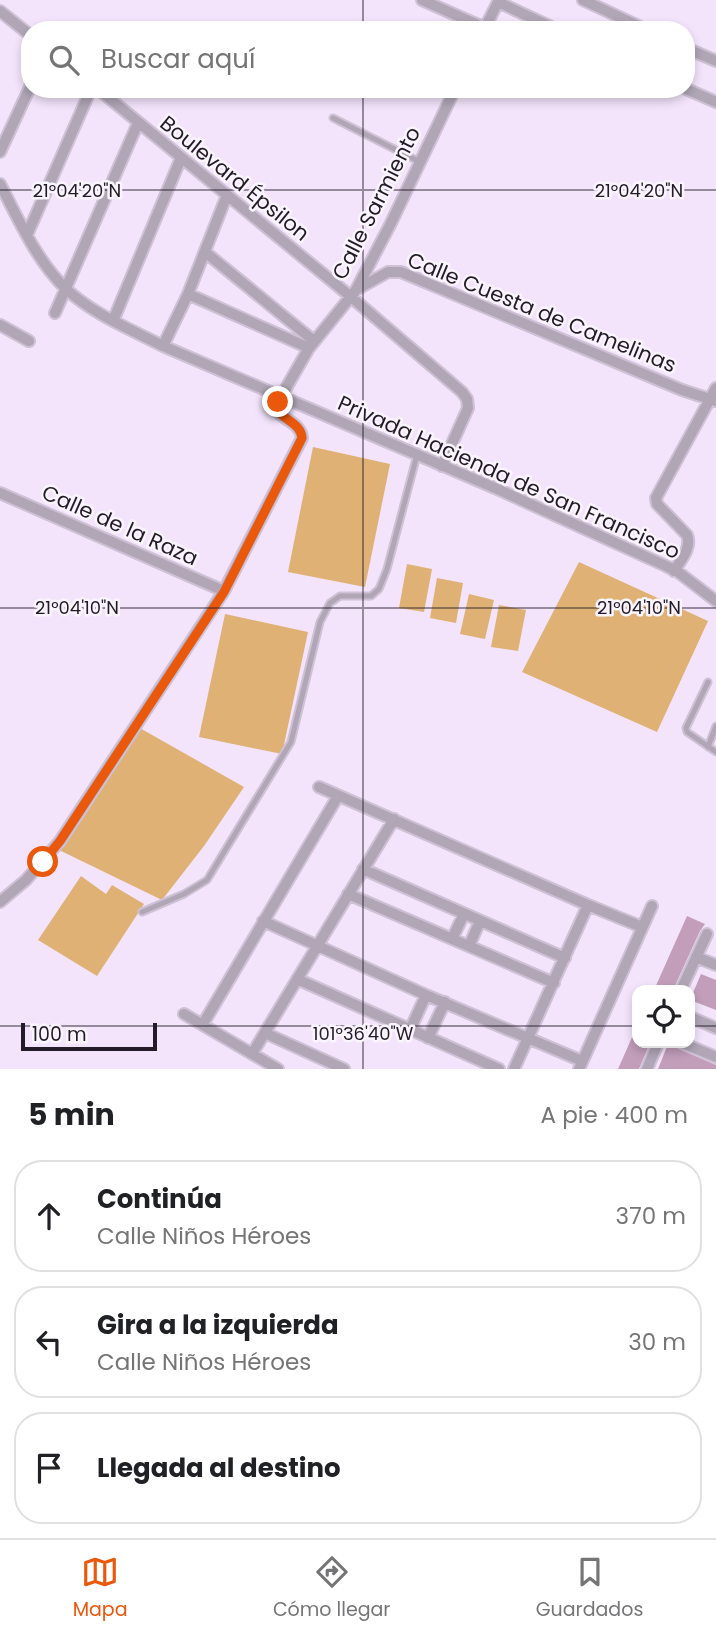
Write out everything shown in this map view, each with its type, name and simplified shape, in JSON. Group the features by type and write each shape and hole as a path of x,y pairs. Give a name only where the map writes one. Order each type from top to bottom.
{"street":[{"path":"422,0 467,21"},
{"path":"488,21 498,1 539,21"},
{"path":"588,1 629,21"},
{"path":"0,11 21,28"},
{"path":"695,52 716,61"},
{"path":"695,93 716,102"},
{"path":"0,152 25,98"},
{"path":"27,235 87,98"},
{"name":"Boulevard Épsilon","path":"108,98 181,159 353,293 462,392 467,399 468,408 442,466"},
{"name":"Calle Sarmiento","path":"353,293 391,223 451,98"},
{"path":"55,313 138,123"},
{"path":"113,321 181,159"},
{"name":"Privada Hacienda de San Francisco","path":"0,184 27,235 52,273 66,288 113,321 281,398 495,488 674,571 716,601"},
{"path":"163,346 188,295 227,195"},
{"path":"205,252 312,345"},
{"name":"Calle Cuesta de Camelinas","path":"353,293 388,272 401,272 682,390 714,396"},
{"path":"0,902 26,880 60,841 224,592 302,438 303,434 299,428 278,411 277,407 312,345 353,293"},
{"path":"188,295 312,345"},
{"path":"0,325 29,341"},
{"path":"674,571 689,546 689,540 657,504 656,498 714,396"},
{"name":"Calle de la Raza","path":"0,493 224,592"},
{"path":"319,787 642,927"},
{"path":"202,1024 338,796"},
{"path":"252,1054 394,819"},
{"path":"363,869 565,958"},
{"path":"348,894 554,983"},
{"path":"514,1069 588,905"},
{"path":"263,921 426,995 528,1037 580,1065 652,906"},
{"path":"452,939 464,914"},
{"path":"469,946 480,921"},
{"path":"683,985 707,934"},
{"path":"696,957 716,965"},
{"path":"297,979 499,1069"},
{"path":"410,1030 426,995"},
{"path":"428,1038 445,1002"},
{"path":"184,1014 278,1069"},
{"path":"695,1019 716,1028"},
{"path":"265,1033 344,1069"},
{"path":"647,1069 657,1048"},
{"path":"694,1048 716,1057"}],"lane":[{"path":"333,118 420,162"},
{"path":"142,912 184,894 207,880 291,742 320,622 330,603 340,596 371,596 379,589 387,569 417,456"},
{"path":"708,682 686,728 687,732 716,752"},
{"path":"708,747 716,726"}],"shaded area":[{"path":"313,447 390,464 365,587 288,572"},
{"path":"579,562 708,621 657,732 522,672"},
{"path":"407,564 432,569 424,612 399,608"},
{"path":"437,578 463,583 456,623 430,618"},
{"path":"469,594 494,600 485,639 460,634"},
{"path":"499,605 526,610 518,651 491,647"},
{"path":"225,614 308,632 282,754 199,737"},
{"path":"138,727 244,787 204,846 162,900 59,850"},
{"path":"81,876 106,894 112,885 144,904 97,976 38,940"}],"building":[{"path":"687,916 705,924 675,985 656,985"},
{"path":"701,974 716,980 716,1010 695,1002 695,988"},
{"path":"632,1037 632,1048 648,1048 639,1069 618,1069"},
{"path":"666,1048 677,1048 716,1065 716,1069 658,1069"}],"route":[{"path":"43,862 60,841 224,592 302,438 301,430 278,411 278,402"}]}
